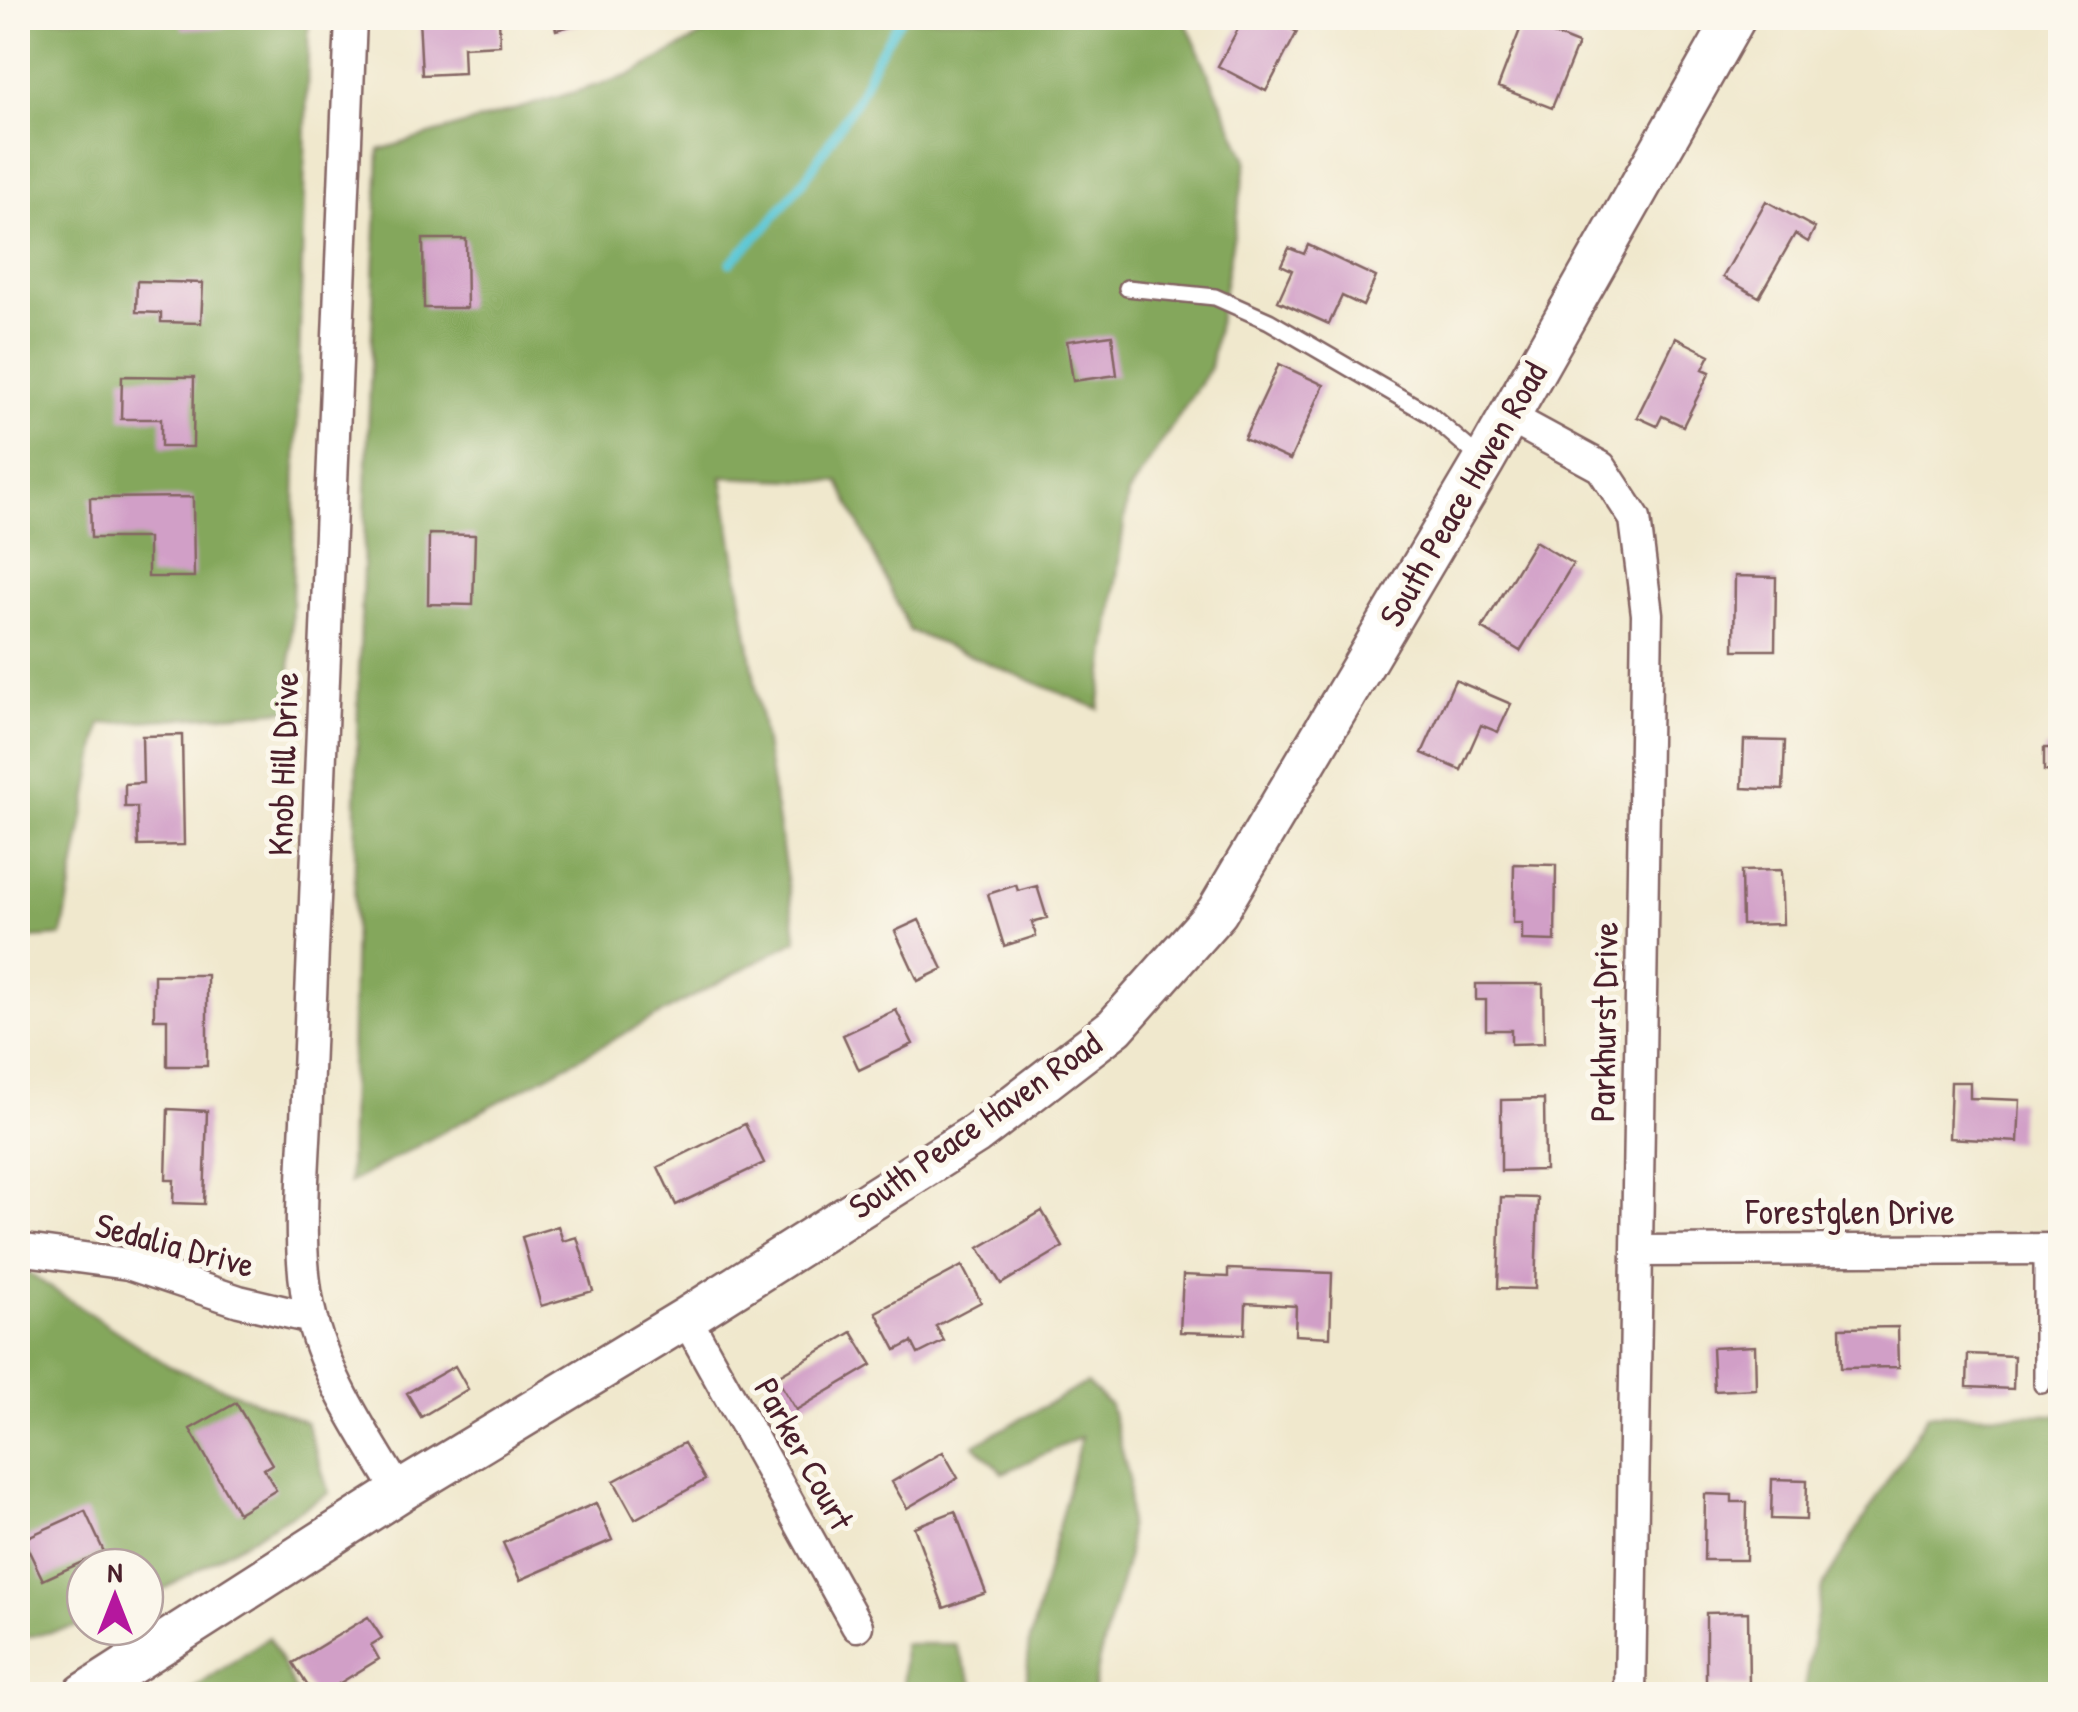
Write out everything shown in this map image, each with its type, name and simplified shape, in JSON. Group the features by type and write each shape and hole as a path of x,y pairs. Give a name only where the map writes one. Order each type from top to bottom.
{"main road":[{"name":"South Peace Haven Road","path":"100,1690 399,1492 686,1318 976,1134 1115,1026 1217,912 1484,461 1736,18"}],"street":[{"name":"Knob Hill Drive","path":"351,18 306,1096 304,1264 312,1318 326,1358 399,1492"},
{"name":"Parkhurst Drive","path":"1509,417 1601,467 1635,519 1647,614 1630,1694"},
{"name":"Sedalia Drive","path":"18,1248 128,1264 240,1301 312,1318"},
{"name":"Forestglen Drive","path":"1639,1251 2051,1249"},
{"name":"Parker Court","path":"686,1318 857,1626"}],"lane":[{"path":"1127,288 1216,297 1269,321 1428,414 1484,461"},
{"path":"2042,1385 2051,1249"}],"green space":[{"path":"18,18 309,18 289,710 101,724 62,936 18,939"},
{"path":"733,18 1184,18 1247,160 1210,368 1128,494 1099,709 910,631 839,482 722,477 797,940 349,1183 358,699 379,150 628,76"},
{"path":"24,1270 169,1366 306,1422 329,1493 165,1588 165,1547 65,1547 65,1629 18,1639 18,1295"},
{"path":"1086,1383 1110,1405 1129,1478 1128,1555 1093,1694 1026,1694 1029,1644 1081,1437 1003,1473 974,1445"},
{"path":"1928,1414 2060,1415 2060,1694 1803,1694 1822,1587"},
{"path":"269,1637 297,1694 186,1694"},
{"path":"903,1644 955,1644 978,1694 904,1694"}],"building":[{"path":"182,18 225,18 225,28 182,29"},
{"path":"419,18 499,18 500,45 463,47 464,73 422,75"},
{"path":"553,18 597,18 597,19 556,30"},
{"path":"1244,18 1290,18 1286,26 1297,32 1266,91 1218,66"},
{"path":"1523,22 1578,44 1552,108 1498,87"},
{"path":"1766,201 1815,228 1808,242 1795,234 1759,297 1723,277"},
{"path":"423,239 466,239 467,308 424,308"},
{"path":"1308,245 1376,277 1363,306 1342,296 1329,324 1278,301 1292,270 1281,265 1289,248 1304,254"},
{"path":"137,281 203,283 201,323 161,322 161,313 136,312"},
{"path":"1112,335 1117,375 1073,381 1067,341"},
{"path":"1676,338 1710,355 1703,369 1710,372 1683,426 1662,416 1657,426 1637,417"},
{"path":"1279,364 1324,385 1290,460 1244,439"},
{"path":"122,376 194,377 193,447 161,447 161,419 121,419"},
{"path":"193,497 194,577 148,577 148,538 91,538 90,498"},
{"path":"429,534 475,535 473,605 428,604"},
{"path":"1535,541 1573,564 1520,651 1482,628"},
{"path":"1735,576 1776,577 1775,650 1734,650"},
{"path":"1455,680 1511,704 1498,732 1481,725 1461,770 1422,753"},
{"path":"182,735 184,845 138,846 137,807 125,807 125,784 143,783 142,736"},
{"path":"1744,740 1785,741 1783,790 1742,788"},
{"path":"2044,748 2060,748 2060,772 2044,771"},
{"path":"1514,864 1556,865 1555,941 1522,940 1522,923 1513,923"},
{"path":"1781,870 1783,924 1742,925 1741,871"},
{"path":"1016,885 1018,891 1037,886 1047,918 1032,922 1036,936 1004,946 988,894"},
{"path":"919,920 943,969 918,981 895,931"},
{"path":"154,975 207,975 207,1066 167,1066 167,1019 154,1019"},
{"path":"1476,984 1543,984 1544,1043 1511,1044 1511,1030 1486,1030 1486,1000 1476,1000"},
{"path":"896,1010 913,1044 859,1070 843,1035"},
{"path":"1951,1082 1970,1082 1970,1098 2020,1100 2018,1142 1949,1138"},
{"path":"1544,1099 1545,1170 1501,1171 1501,1100"},
{"path":"168,1109 207,1111 204,1204 173,1203 174,1180 166,1180"},
{"path":"745,1124 764,1163 676,1205 658,1167"},
{"path":"1501,1197 1538,1198 1535,1289 1498,1288"},
{"path":"1042,1211 1063,1247 1001,1284 979,1248"},
{"path":"558,1226 563,1241 577,1237 593,1291 541,1306 522,1237"},
{"path":"962,1266 981,1302 936,1326 944,1341 918,1354 912,1342 896,1350 876,1312"},
{"path":"1228,1269 1332,1273 1330,1337 1295,1335 1296,1306 1246,1303 1245,1334 1180,1332 1183,1275 1228,1277"},
{"path":"1898,1327 1899,1367 1841,1368 1840,1328"},
{"path":"852,1332 872,1365 796,1410 776,1377"},
{"path":"1755,1346 1756,1389 1714,1391 1712,1348"},
{"path":"1968,1354 2014,1356 2013,1389 1967,1387"},
{"path":"455,1366 468,1389 421,1417 407,1393"},
{"path":"236,1403 272,1464 264,1469 276,1490 238,1513 190,1429"},
{"path":"684,1443 705,1480 635,1519 614,1481"},
{"path":"943,1452 958,1478 907,1508 892,1482"},
{"path":"1772,1479 1807,1480 1806,1520 1771,1519"},
{"path":"1705,1494 1732,1495 1732,1502 1747,1502 1746,1560 1704,1560"},
{"path":"596,1503 612,1540 520,1580 503,1543"},
{"path":"85,1511 102,1547 65,1547 65,1570 43,1580 23,1539"},
{"path":"955,1511 986,1593 944,1608 914,1527"},
{"path":"1748,1612 1749,1686 1706,1686 1706,1613"},
{"path":"368,1617 382,1638 371,1645 379,1659 322,1694 313,1694 293,1663"}],"waterway":[{"path":"730,263 767,226 807,176 859,96 874,61 901,18"}]}
